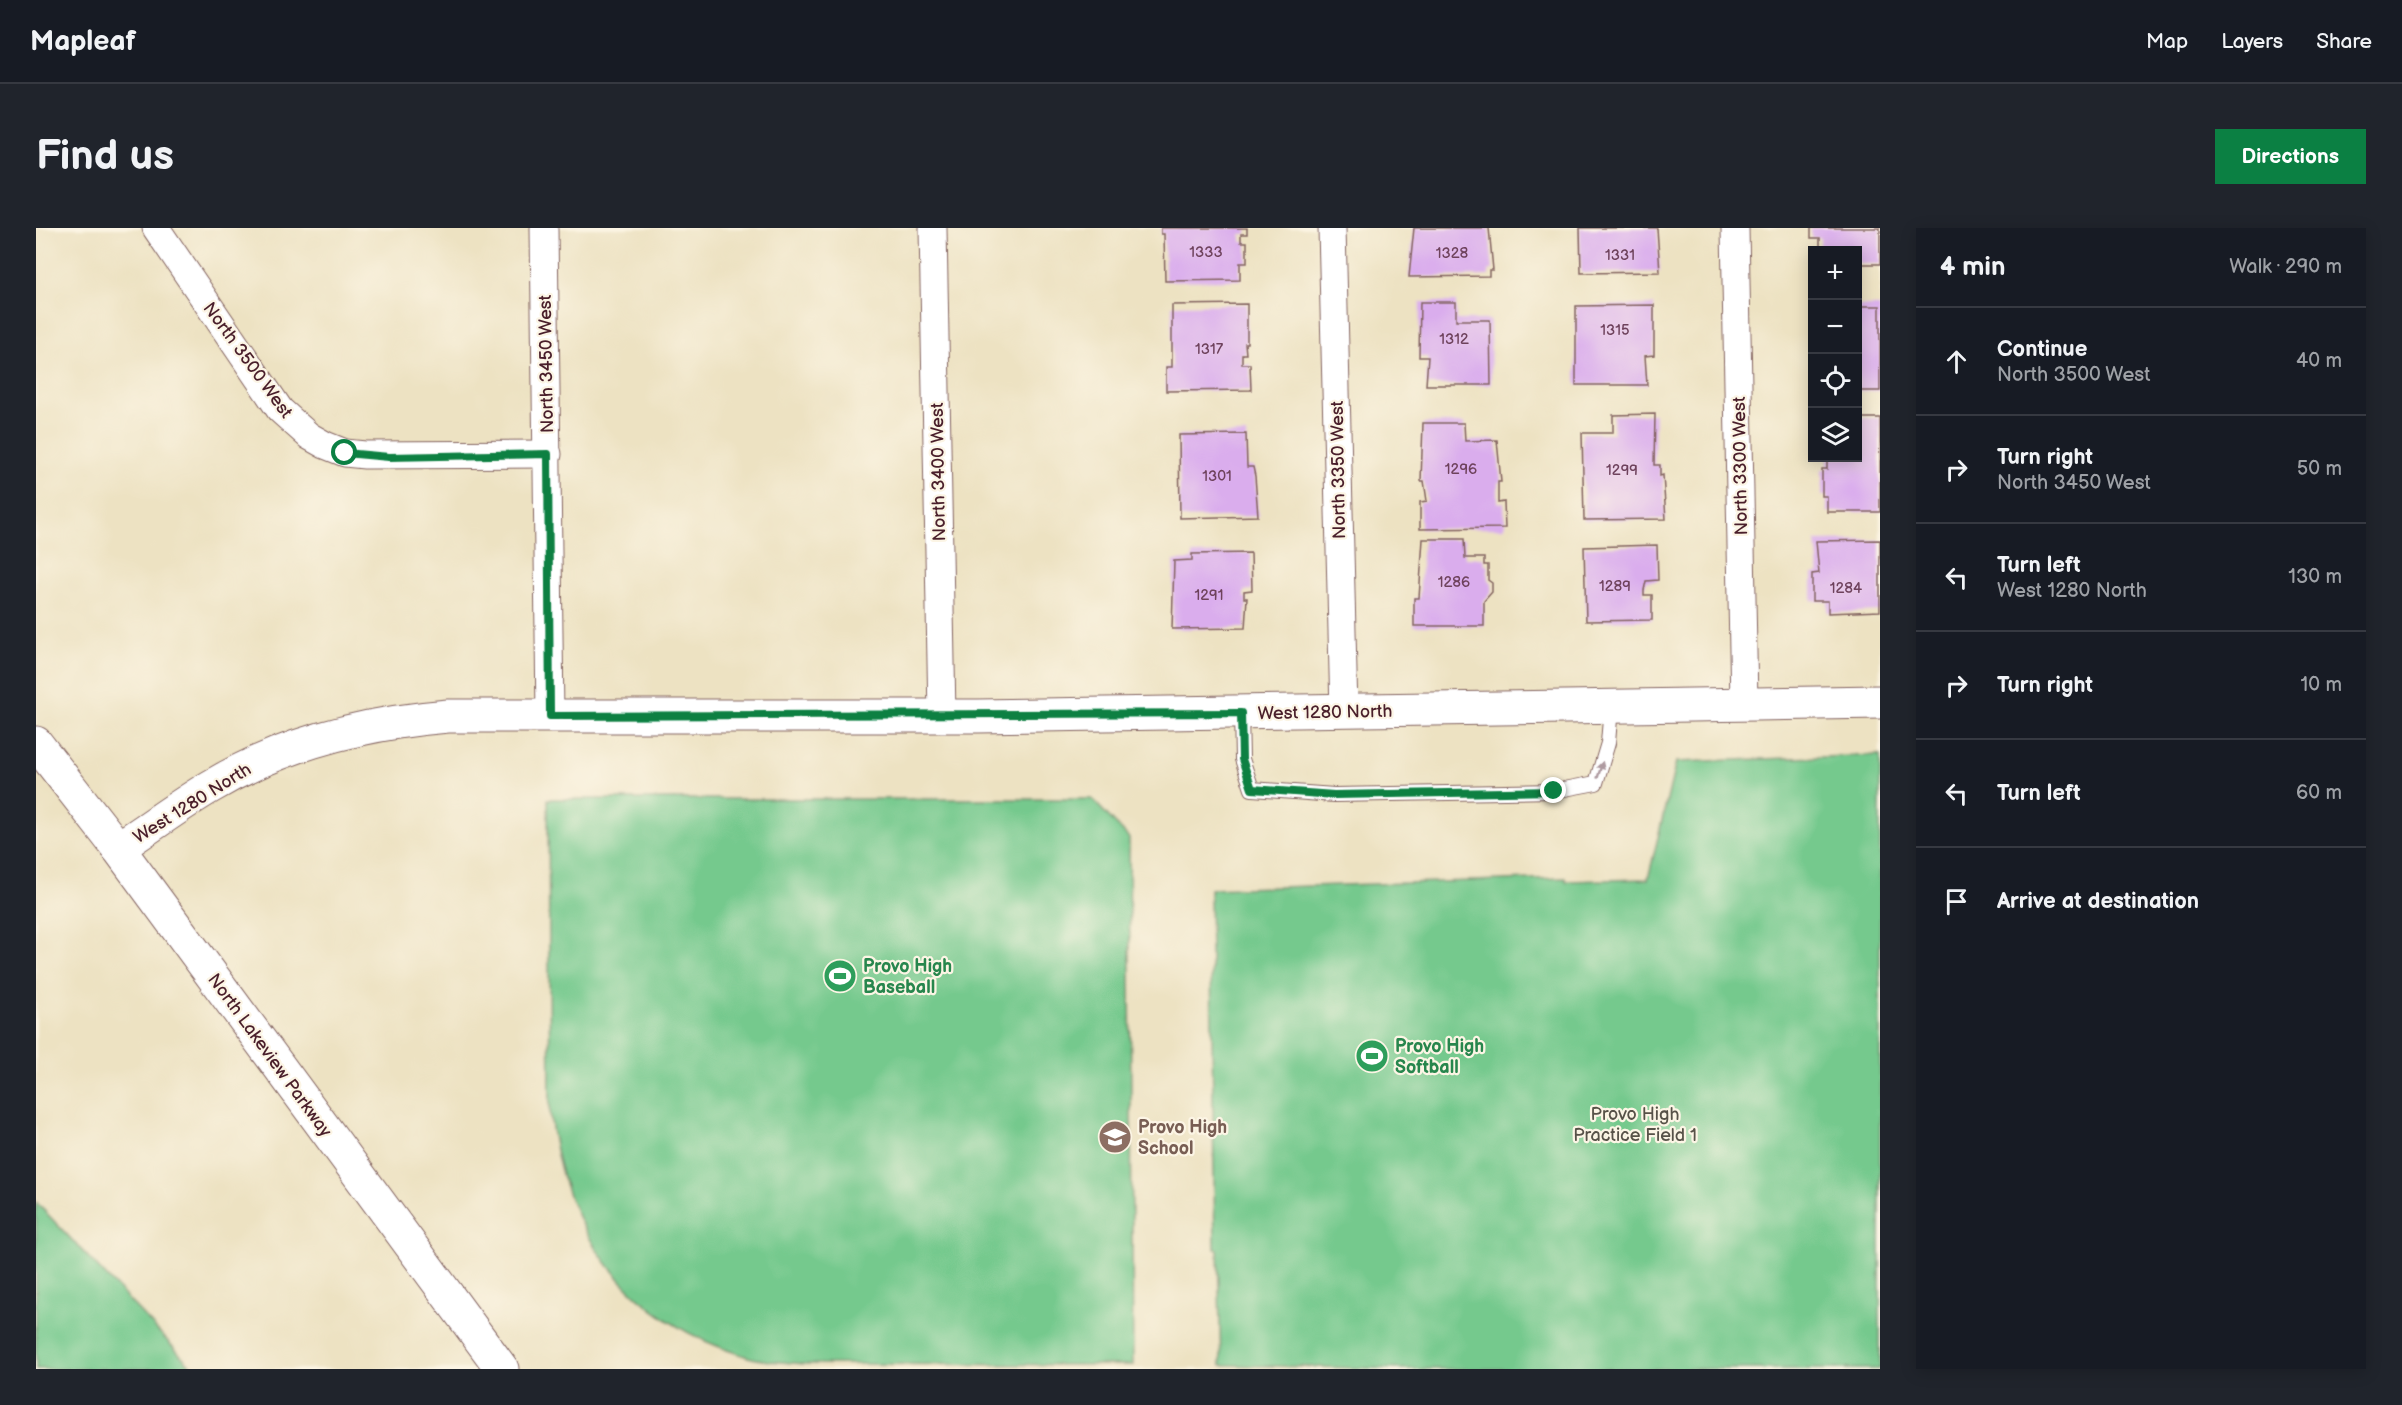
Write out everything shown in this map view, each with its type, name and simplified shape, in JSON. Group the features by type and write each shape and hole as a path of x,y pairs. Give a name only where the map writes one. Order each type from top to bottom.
{"street":[{"name":"North 3500 West","path":"156,228 280,410 309,436 345,453 366,455 548,454"},
{"name":"North 3450 West","path":"544,228 550,716"},
{"name":"North 3400 West","path":"933,228 942,716"},
{"name":"North 3350 West","path":"1332,228 1344,712"},
{"name":"North 3300 West","path":"1735,228 1744,704"},
{"name":"West 1280 North","path":"118,848 210,787 285,750 324,736 406,719 448,716 942,716 1344,712 1880,702"},
{"name":"North Lakeview Parkway","path":"36,743 118,848 502,1369"}],"lane":[{"path":"1241,713 1242,759 1252,789 1368,795 1554,791 1596,783 1608,743 1611,706"}],"green space":[{"name":"Provo High Practice Field 1","path":"1880,755 1880,1369 1407,1369 1221,1365 1218,1249 1215,1249 1210,889 1566,878 1566,881 1648,879 1676,762"},
{"name":"Provo High Baseball","path":"548,799 1092,799 1129,838 1133,1365 802,1364 768,1361 748,1357 706,1341 669,1321 637,1296 610,1267 587,1234 570,1197 557,1157 550,1113"},
{"path":"36,1202 194,1369 36,1369"}],"building":[{"path":"1161,228 1247,228 1247,234 1241,234 1241,242 1247,242 1247,263 1240,263 1240,280 1165,281 1164,234 1161,234"},
{"path":"1414,228 1489,228 1493,270 1489,270 1489,276 1409,277"},
{"path":"1580,228 1657,228 1660,272 1581,273"},
{"path":"1811,228 1880,228 1880,264 1862,264 1862,246 1820,246 1820,238 1811,238"},
{"path":"1420,302 1456,302 1456,320 1490,320 1491,385 1426,385 1428,357 1419,357"},
{"path":"1247,304 1247,343 1245,343 1246,354 1242,354 1242,364 1250,364 1251,390 1166,391 1166,367 1172,367 1172,305"},
{"path":"1654,305 1654,355 1645,356 1647,385 1576,385 1576,306"},
{"path":"1862,306 1880,306 1880,391 1862,391"},
{"path":"1655,414 1654,465 1660,465 1660,476 1663,475 1666,519 1584,520 1582,433 1613,433 1613,415"},
{"path":"1862,418 1880,418 1880,512 1827,512 1827,496 1822,496 1822,469 1827,469 1827,462 1862,462"},
{"path":"1423,423 1464,423 1465,441 1497,440 1501,482 1498,482 1498,503 1504,502 1505,528 1420,529 1420,502 1427,501 1424,481 1421,481"},
{"path":"1246,434 1247,467 1253,467 1258,516 1180,518 1179,435"},
{"path":"1423,539 1464,539 1465,558 1484,558 1484,565 1488,565 1488,580 1492,583 1492,592 1484,601 1484,626 1414,626 1414,598 1419,598"},
{"path":"1880,540 1880,611 1828,613 1828,601 1812,601 1812,574 1819,573 1816,541"},
{"path":"1657,545 1658,580 1646,581 1644,590 1644,595 1652,595 1652,620 1586,621 1584,547"},
{"path":"1251,553 1252,590 1244,591 1244,598 1247,598 1245,628 1172,629 1174,561 1192,560 1192,554"}],"place":[{"name":"Provo High Baseball","path":"840,976"},
{"name":"Provo High Softball","path":"1372,1056"},
{"name":"Provo High School","path":"1115,1137"}],"route":[{"path":"345,453 389,457 548,454 550,716 978,716 1241,713 1242,759 1252,789 1334,795 1554,791"}]}
